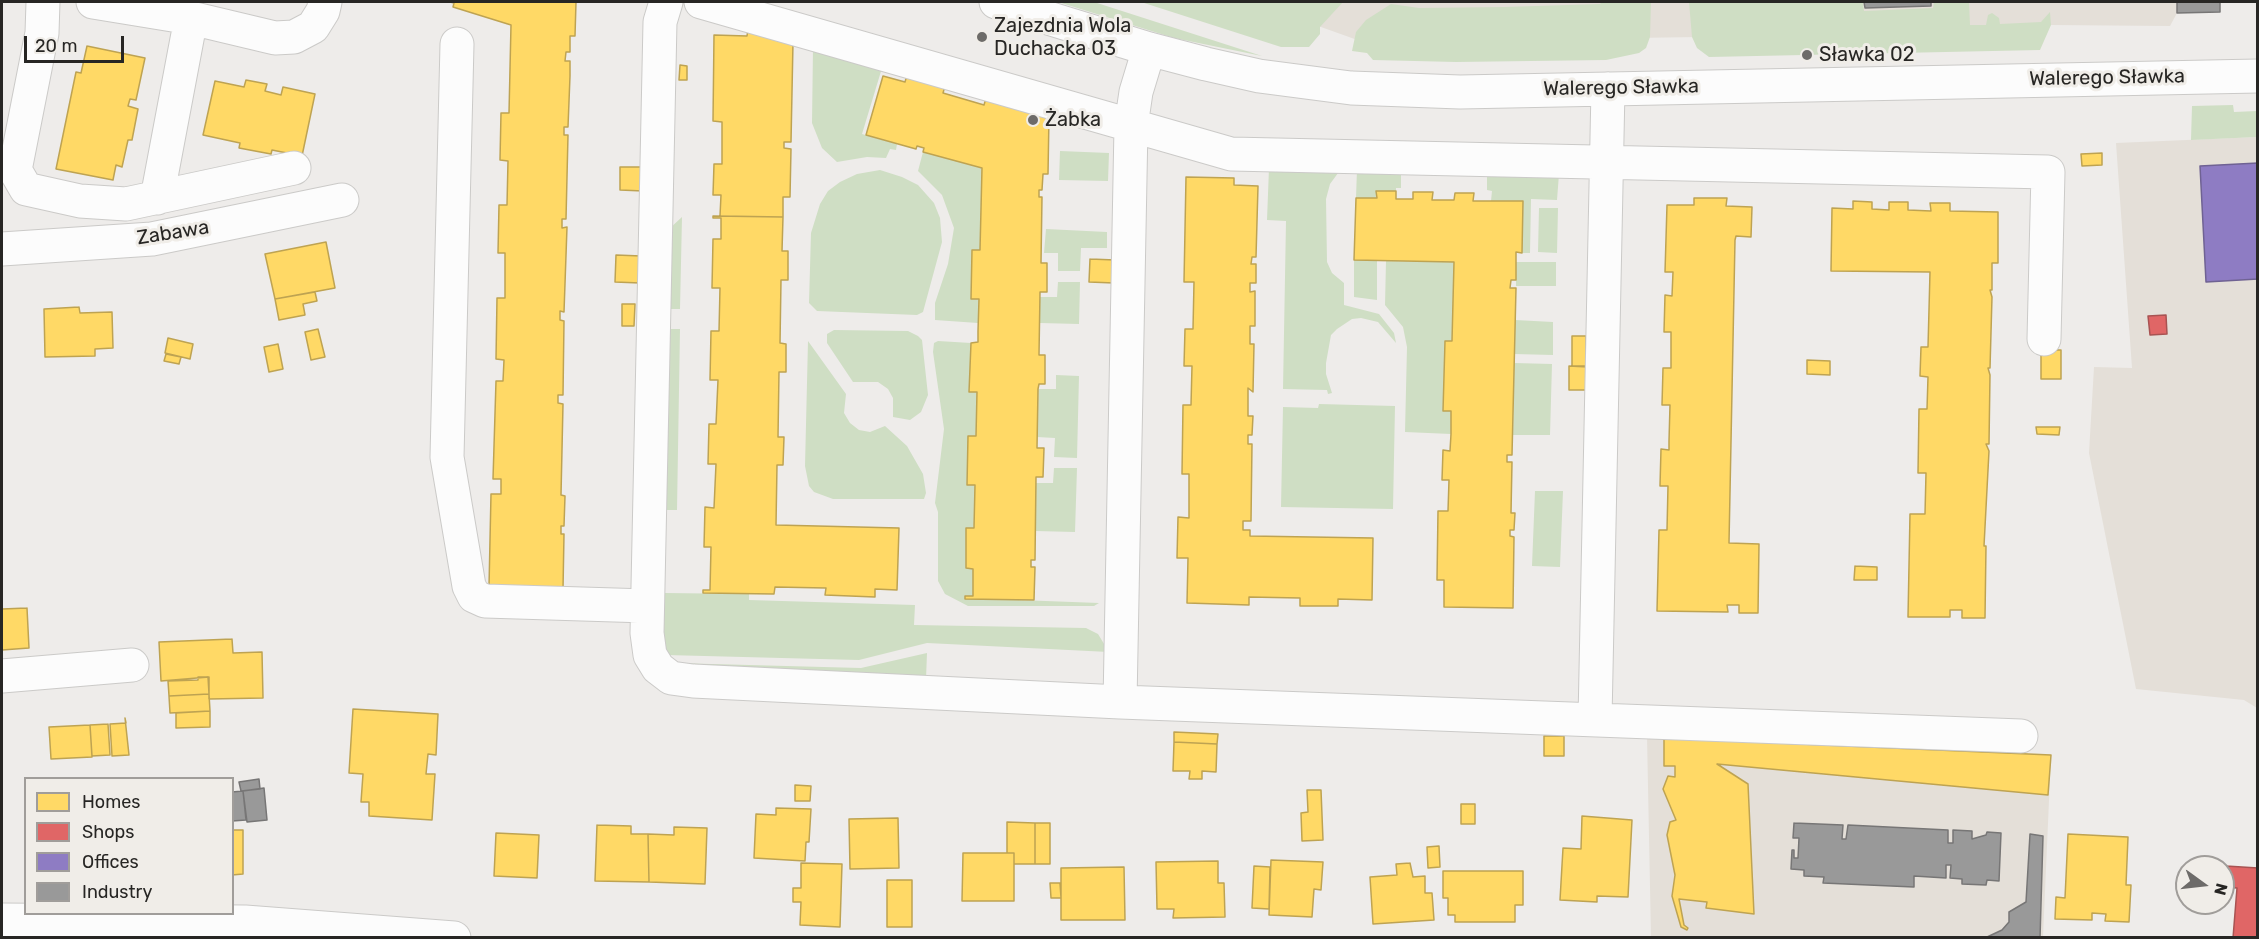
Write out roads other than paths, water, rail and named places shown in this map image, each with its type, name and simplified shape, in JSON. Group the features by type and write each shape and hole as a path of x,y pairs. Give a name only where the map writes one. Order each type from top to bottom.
{"street":[{"path":"43,2 42,33 15,170 26,189 106,204 126,204 294,168"},
{"path":"93,2 191,18 275,38 294,37 313,27 323,11 325,2"},
{"path":"666,2 660,22 647,606 648,644 653,662 664,674 682,680 1120,702 2020,736"},
{"path":"701,2 1231,154 2048,172 2044,339"},
{"name":"Walerego Sławka","path":"996,2 1149,49 1259,76 1351,88 1460,92 2258,76"},
{"path":"157,198 191,18"},
{"path":"457,44 447,457 469,586 474,596 485,601 647,606"},
{"path":"1120,702 1131,126 1136,92 1149,49"},
{"path":"1595,719 1608,89"},
{"name":"Zabawa","path":"2,249 152,239 342,200"},
{"path":"2,676 132,665"},
{"path":"2,920 245,922 454,938"}],"place":[{"name":"Zajezdnia Wola Duchacka 03","path":"982,37"},
{"name":"Sławka 02","path":"1807,55"},
{"name":"Żabka","path":"1033,120"}]}
